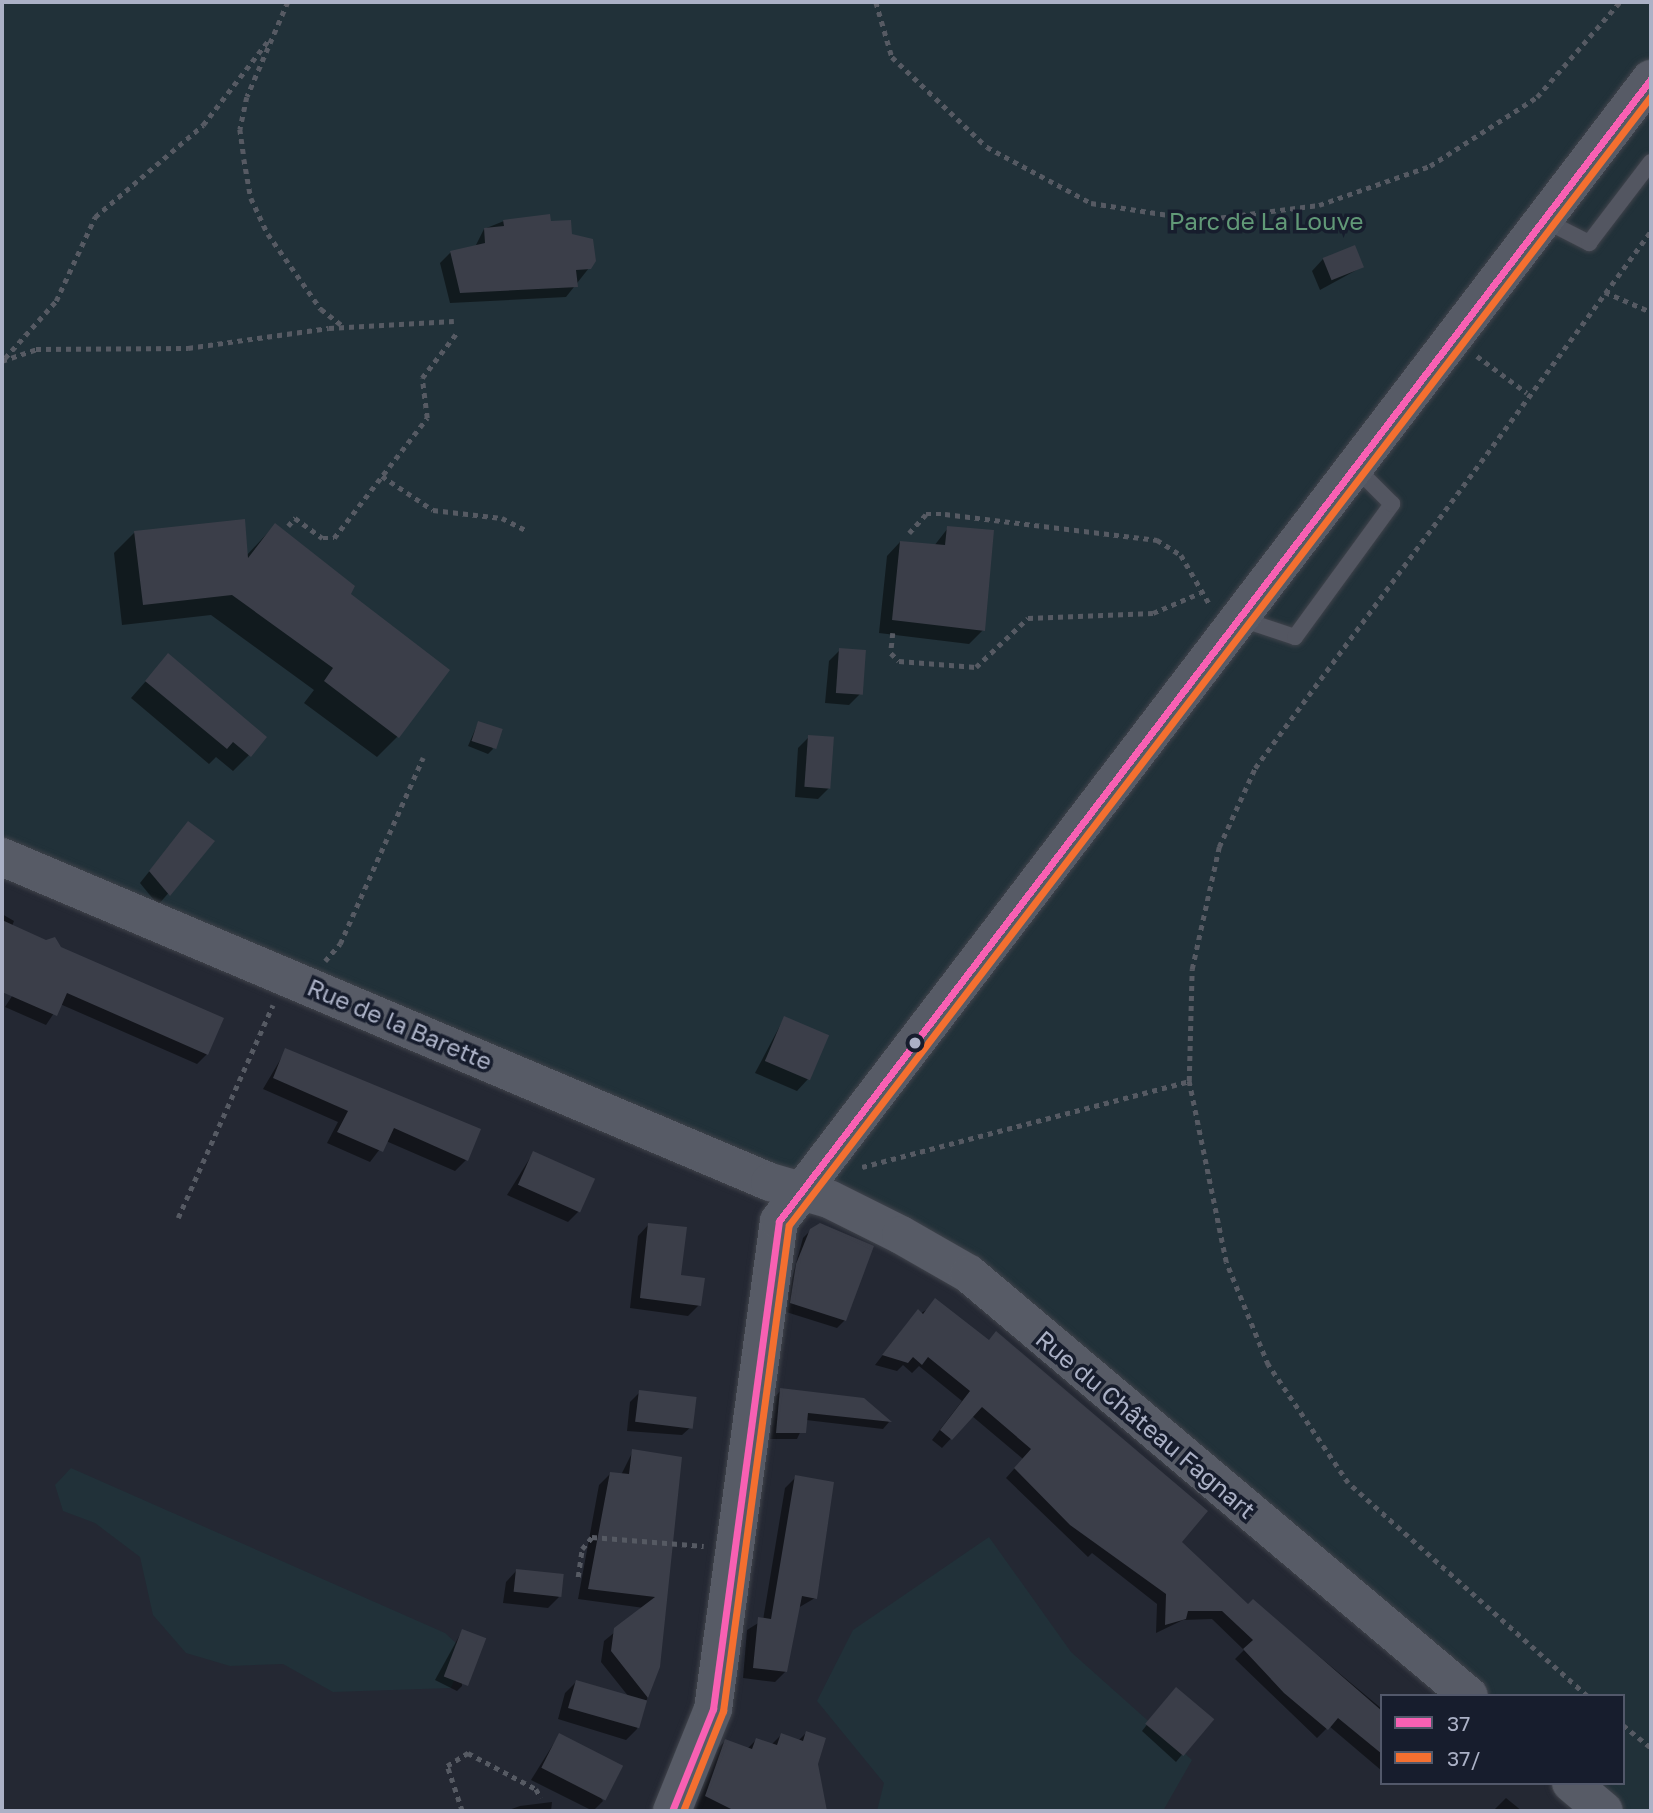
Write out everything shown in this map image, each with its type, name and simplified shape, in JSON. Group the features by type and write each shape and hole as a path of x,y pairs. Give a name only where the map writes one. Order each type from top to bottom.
{"street":[{"path":"672,1811 713,1709 779,1221 1651,79"},
{"name":"Rue de la Barette","path":"2,857 803,1187"},
{"name":"Rue du Château Fagnart","path":"803,1187 969,1274 1467,1694"},
{"path":"1573,1785 1604,1811"}],"lane":[{"path":"1544,220 1589,243 1651,162"},
{"path":"1239,622 1295,637 1392,504 1355,467"}],"path":[{"path":"2,361 29,339 56,301 95,217 203,125 268,40 288,2"},
{"path":"876,2 892,57 987,147 1091,203 1201,220 1308,208 1430,166 1537,97 1620,2"},
{"path":"268,40 240,129 251,198 287,264 321,309 345,327"},
{"path":"1585,1694 1348,1483 1268,1365 1226,1262 1189,1081 1192,969 1219,847 1255,768 1527,393 1651,231"},
{"path":"1605,292 1651,312"},
{"path":"2,361 36,349 188,348 345,327 454,321"},
{"path":"288,526 295,518 323,538 334,538 427,418 422,378 456,334"},
{"path":"1453,337 1527,393"},
{"path":"382,476 433,510 502,518 527,531"},
{"path":"909,533 926,514 945,514 1157,540 1181,555 1200,593 1239,622"},
{"path":"893,633 891,653 899,660 976,667 1028,618 1153,613 1200,593"},
{"path":"324,962 340,944 423,758"},
{"path":"178,1218 286,976"},
{"path":"803,1187 1189,1081"},
{"path":"578,1577 582,1549 592,1537 734,1549"},
{"path":"1625,1728 1651,1748"},
{"path":"462,1811 447,1766 468,1753 536,1789 541,1798"}],"green space":[{"name":"Parc de La Louve","path":"2,2 1651,2 1651,1811 1604,1811 1573,1785 1625,1785 1625,1694 1467,1694 969,1274 2,854"},
{"path":"71,1468 445,1633 457,1644 459,1669 451,1688 333,1692 283,1664 230,1666 186,1653 153,1615 140,1557 95,1523 63,1511 55,1485"},
{"path":"989,1537 1071,1652 1192,1760 1163,1811 877,1811 884,1783 817,1701 853,1630"}],"building":[{"path":"550,214 551,221 571,220 572,234 593,239 596,261 591,269 576,270 578,287 460,293 450,251 485,243 484,228 504,226 503,220"},
{"path":"1355,245 1364,267 1332,280 1323,258"},
{"path":"245,519 248,558 275,523 355,586 351,594 450,670 399,738 324,681 333,668 232,595 143,605 134,531"},
{"path":"947,526 994,530 985,631 892,620 900,541 945,545"},
{"path":"839,648 866,650 863,695 836,693"},
{"path":"168,653 267,737 251,757 233,742 227,749 145,681"},
{"path":"478,721 503,729 496,749 472,741"},
{"path":"808,735 834,737 830,789 804,787"},
{"path":"188,821 215,841 170,896 149,871"},
{"path":"2,920 46,940 55,937 61,947 224,1018 208,1055 67,993 57,1016 2,992"},
{"path":"784,1016 829,1035 810,1080 765,1061"},
{"path":"285,1048 481,1129 468,1161 394,1128 383,1152 337,1132 348,1111 273,1078"},
{"path":"533,1151 595,1179 580,1212 518,1185"},
{"path":"648,1223 687,1227 681,1275 705,1278 701,1306 640,1298"},
{"path":"820,1223 874,1246 846,1321 790,1303 796,1264 810,1229"},
{"path":"935,1298 989,1340 996,1331 1208,1511 1182,1542 1248,1604 1253,1599 1380,1709 1380,1752 1338,1718 1328,1730 1284,1693 1243,1649 1253,1640 1222,1611 1188,1611 1186,1619 1165,1625 1166,1594 1070,1525 1014,1468 1031,1449 982,1407 952,1440 940,1430 970,1391 928,1357 922,1365 913,1357 908,1363 882,1355 918,1309 923,1314"},
{"path":"780,1388 864,1398 892,1422 808,1413 806,1433 776,1433"},
{"path":"639,1390 697,1397 693,1429 635,1422"},
{"path":"632,1449 682,1457 660,1667 648,1698 611,1651 614,1628 655,1597 588,1589 610,1472 629,1474"},
{"path":"795,1475 834,1482 817,1599 802,1596 787,1672 753,1668 758,1617 771,1619"},
{"path":"516,1569 564,1574 561,1597 514,1592"},
{"path":"462,1629 486,1638 468,1686 444,1677"},
{"path":"576,1680 647,1700 639,1728 568,1708"},
{"path":"1176,1687 1214,1719 1183,1756 1145,1724"},
{"path":"806,1731 826,1738 818,1764 827,1811 735,1811 705,1796 725,1739 752,1749 756,1738 777,1745 781,1733 803,1741"},
{"path":"559,1733 623,1766 605,1800 541,1768"}],"transit line":[{"name":"37","path":"672,1811 713,1709 779,1221 1651,79"},
{"name":"37/","path":"683,1811 723,1711 789,1225 1651,96"}]}
